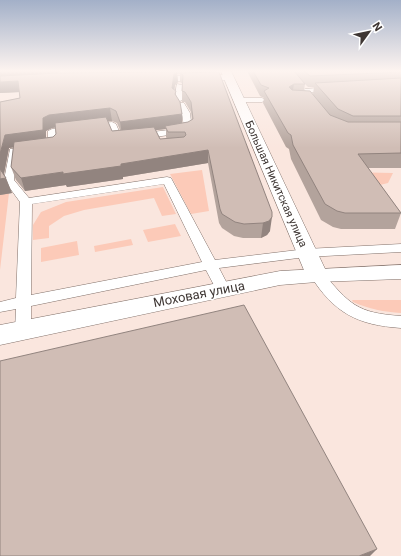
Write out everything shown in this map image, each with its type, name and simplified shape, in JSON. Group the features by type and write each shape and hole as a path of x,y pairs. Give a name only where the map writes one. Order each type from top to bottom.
{"street":[{"name":"Большая Никитская улица","path":"238,97 306,253 317,274"},
{"name":"Моховая улица","path":"0,335 223,288 280,278 317,274 401,272"}],"lane":[{"path":"23,330 26,202 5,181 13,151 53,146 52,130 112,124 118,139 160,137 188,130 186,113 179,102 179,97"},
{"path":"239,100 262,100"},
{"path":"26,202 167,180 209,265 223,288"},
{"path":"0,307 209,265 306,253 401,248"},
{"path":"317,274 343,306 367,316 390,322 401,322"}],"shaded area":[{"path":"202,170 209,211 191,214 170,174"},
{"path":"345,172 393,173 388,183 376,186"},
{"path":"163,187 176,214 162,216 154,198 84,210 64,216 49,226 49,238 33,240 33,225 41,212 66,202"},
{"path":"9,193 0,270 0,195"},
{"path":"175,224 181,236 148,242 143,230"},
{"path":"131,239 133,245 95,252 94,246"},
{"path":"77,241 79,255 41,262 41,248"},
{"path":"352,300 401,300 401,313 371,308 353,302"}],"building":[{"path":"177,97 180,102 182,114 120,122 116,111 110,108 49,115 43,118 43,130 5,135 0,154 0,102 20,98"},
{"path":"188,97 228,97 272,212 272,217 269,221 263,223 244,224 235,222 222,214 208,150 121,164 121,166 21,178 11,167 14,142 53,137 56,134 55,123 106,117 112,131 154,127 160,139 184,137 186,135 185,132 168,132 165,126 188,122 193,119 191,102"},
{"path":"267,97 315,97 330,115 348,122 401,122 401,153 358,154 401,213 345,213 337,211 325,204 293,145 291,135 288,133"},
{"path":"327,97 401,97 401,116 353,116 338,109"},
{"path":"0,169 6,178 0,179"},
{"path":"244,305 377,549 359,556 0,556 0,361"}]}
